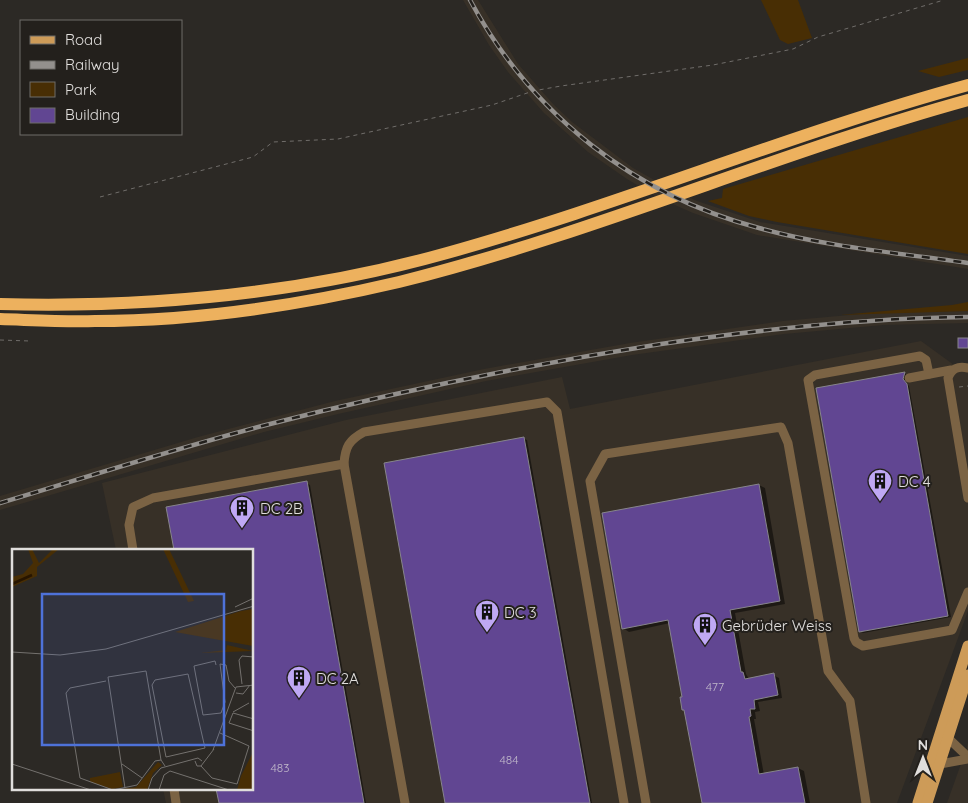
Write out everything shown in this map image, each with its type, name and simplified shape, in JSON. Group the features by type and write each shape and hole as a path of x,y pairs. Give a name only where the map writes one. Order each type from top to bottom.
{"highway":[{"path":"0,304 97,306 218,297 283,288 398,266 503,237 857,118 968,85"},
{"path":"0,319 97,322 209,314 313,299 398,282 510,250 859,133 968,100"}],"main road":[{"path":"918,803 968,646"},
{"path":"927,803 968,675"}],"lane":[{"path":"928,374 926,360 920,356 815,375 808,380 854,638 856,642 863,646 952,630 968,592"},
{"path":"909,378 958,367 968,368"},
{"path":"951,370 948,378 968,498"},
{"path":"405,803 344,464 345,449 352,438 364,432 535,402 547,402 554,406 557,412 624,803"},
{"path":"646,803 590,481 604,454 781,427 788,443 828,671 850,701 866,803"},
{"path":"133,549 129,525 134,506 153,498 344,464"},
{"path":"948,738 968,758"},
{"path":"940,764 968,758"},
{"path":"174,790 176,803"}],"path":[{"path":"100,197 253,157 273,142 338,139 492,105 561,86 713,65 794,49 818,37 944,0"},
{"path":"0,340 30,342"}],"shaded area":[{"path":"463,0 478,0 518,64 553,104 572,122 633,168 665,186 697,201 760,222 968,256 968,269 757,235 693,213 659,198 588,152 544,113 508,72 489,45"},
{"path":"968,311 968,323 883,325 784,334 632,355 486,381 264,432 0,510 0,496 198,437 335,401 484,369 630,343 783,321 883,312"},
{"path":"921,341 954,365 968,363 968,611 897,803 166,803 163,790 254,790 254,549 116,549 102,483 346,420 562,377 570,409"},
{"path":"968,742 968,803 947,803 967,747"}],"green space":[{"path":"761,0 798,0 812,38 788,44 780,40"},
{"path":"968,58 968,70 939,77 918,71"},
{"path":"968,117 968,254 777,222 749,216 708,201 722,198 723,189"},
{"path":"968,302 968,311 840,315 952,305"}],"building":[{"path":"958,338 968,338 968,348 958,348"},
{"name":"DC 4","path":"905,372 903,379 907,384 948,616 859,632 816,388"},
{"name":"DC 3","path":"524,437 590,803 445,803 384,463"},
{"name":"DC 2A","path":"307,481 364,803 219,803 216,790 254,790 254,549 174,549 166,507"},
{"path":"759,484 780,601 730,610 741,672 743,672 745,679 774,673 778,695 754,700 755,709 750,709 751,716 749,717 759,774 798,767 805,803 702,803 684,710 682,710 680,697 682,697 668,620 622,629 602,513"}],"railway":[{"path":"470,0 495,41 523,79 555,114 590,144 629,171 670,194 713,213 785,235 863,249 968,263"},
{"path":"0,503 262,426 361,402 511,370 661,344 776,329 852,322 968,317"}],"place":[{"name":"DC 4","path":"880,502"},
{"name":"DC 2B","path":"242,529"},
{"name":"DC 3","path":"487,633"},
{"name":"Gebrüder Weiss","path":"705,646"},
{"name":"DC 2A","path":"299,699"}]}
